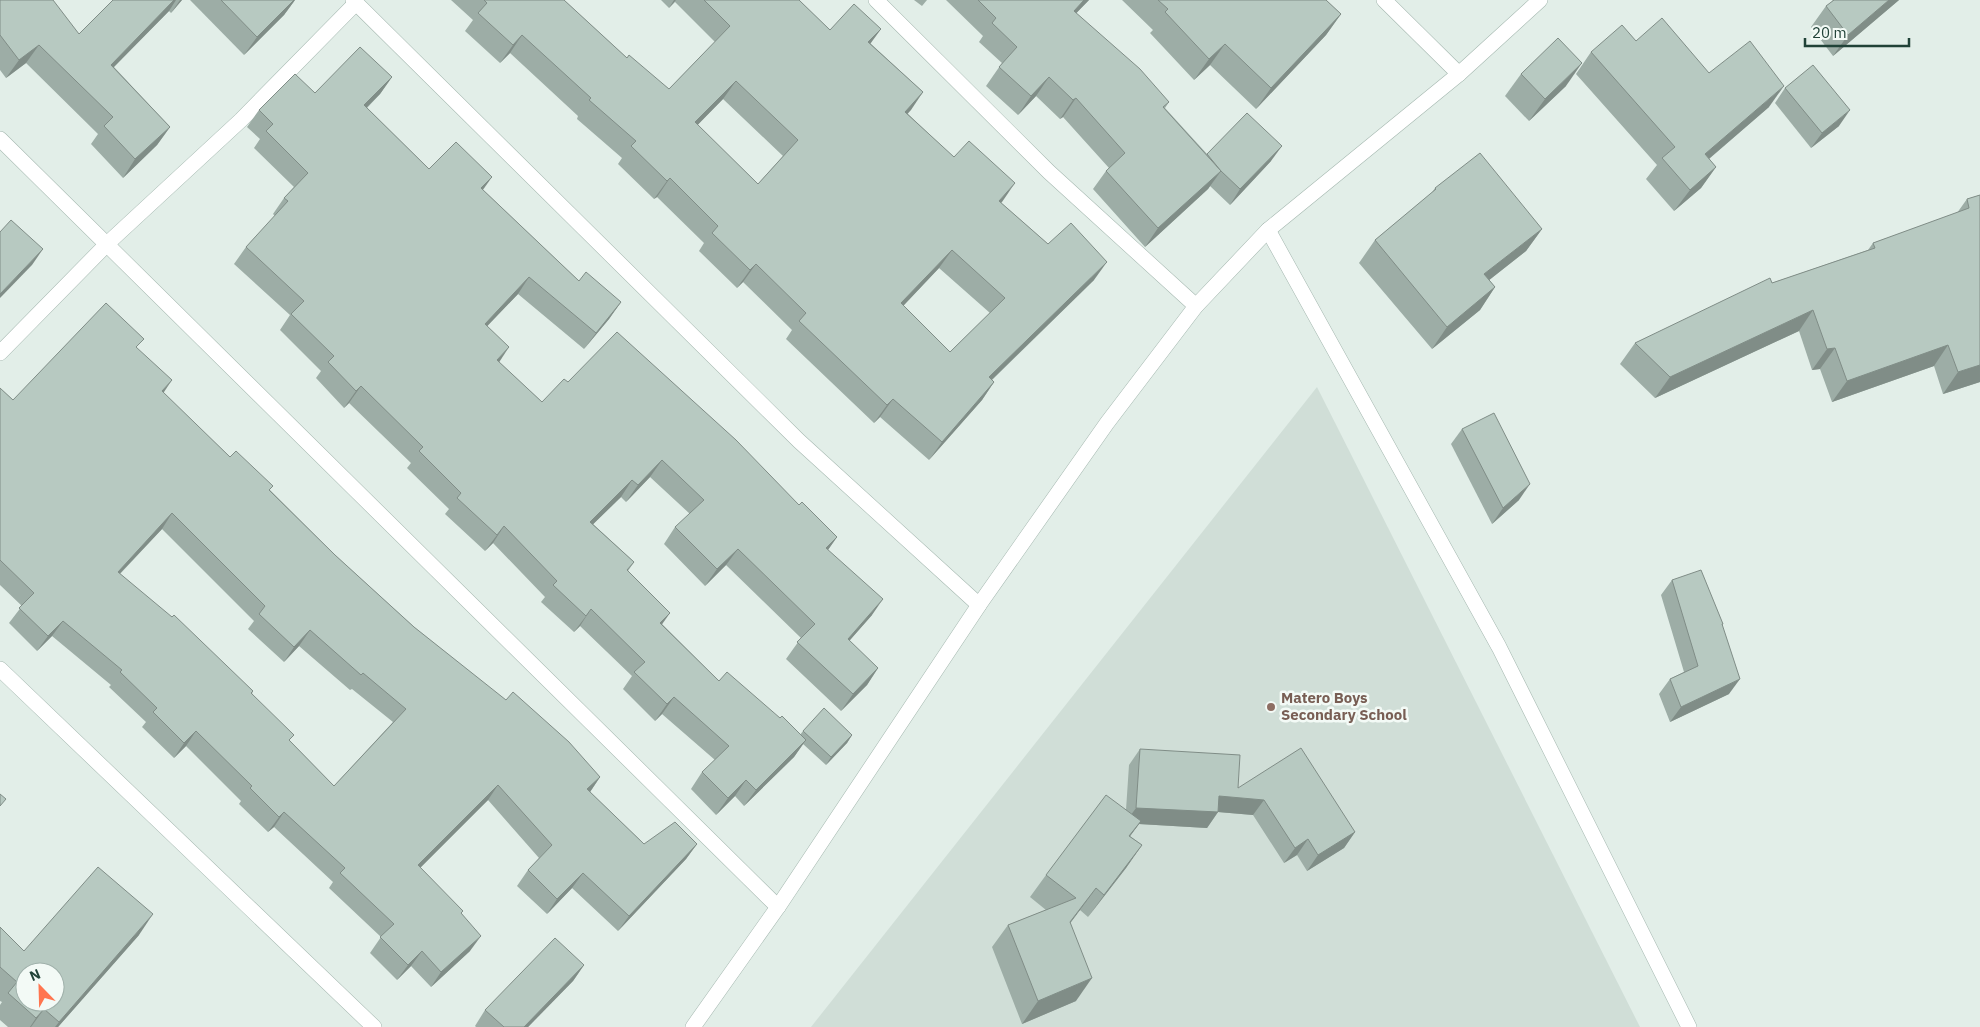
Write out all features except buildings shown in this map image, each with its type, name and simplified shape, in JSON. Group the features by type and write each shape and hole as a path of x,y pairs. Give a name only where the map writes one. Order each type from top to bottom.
{"street":[{"path":"876,0 1049,172 1196,306"},
{"path":"1384,0 1459,74"},
{"path":"692,1027 778,907 979,605 1107,423 1196,306 1268,230 1459,74 1540,0"},
{"path":"0,353 108,243 241,120 354,2 799,441 979,605"},
{"path":"0,139 108,243 778,907"},
{"path":"1268,230 1499,647 1689,1027"},
{"path":"0,669 374,1027"}],"shaded area":[{"name":"Matero Boys Secondary School","path":"1317,387 1640,1027 811,1027"}],"place":[{"name":"Matero Boys Secondary School","path":"1271,707"}]}
